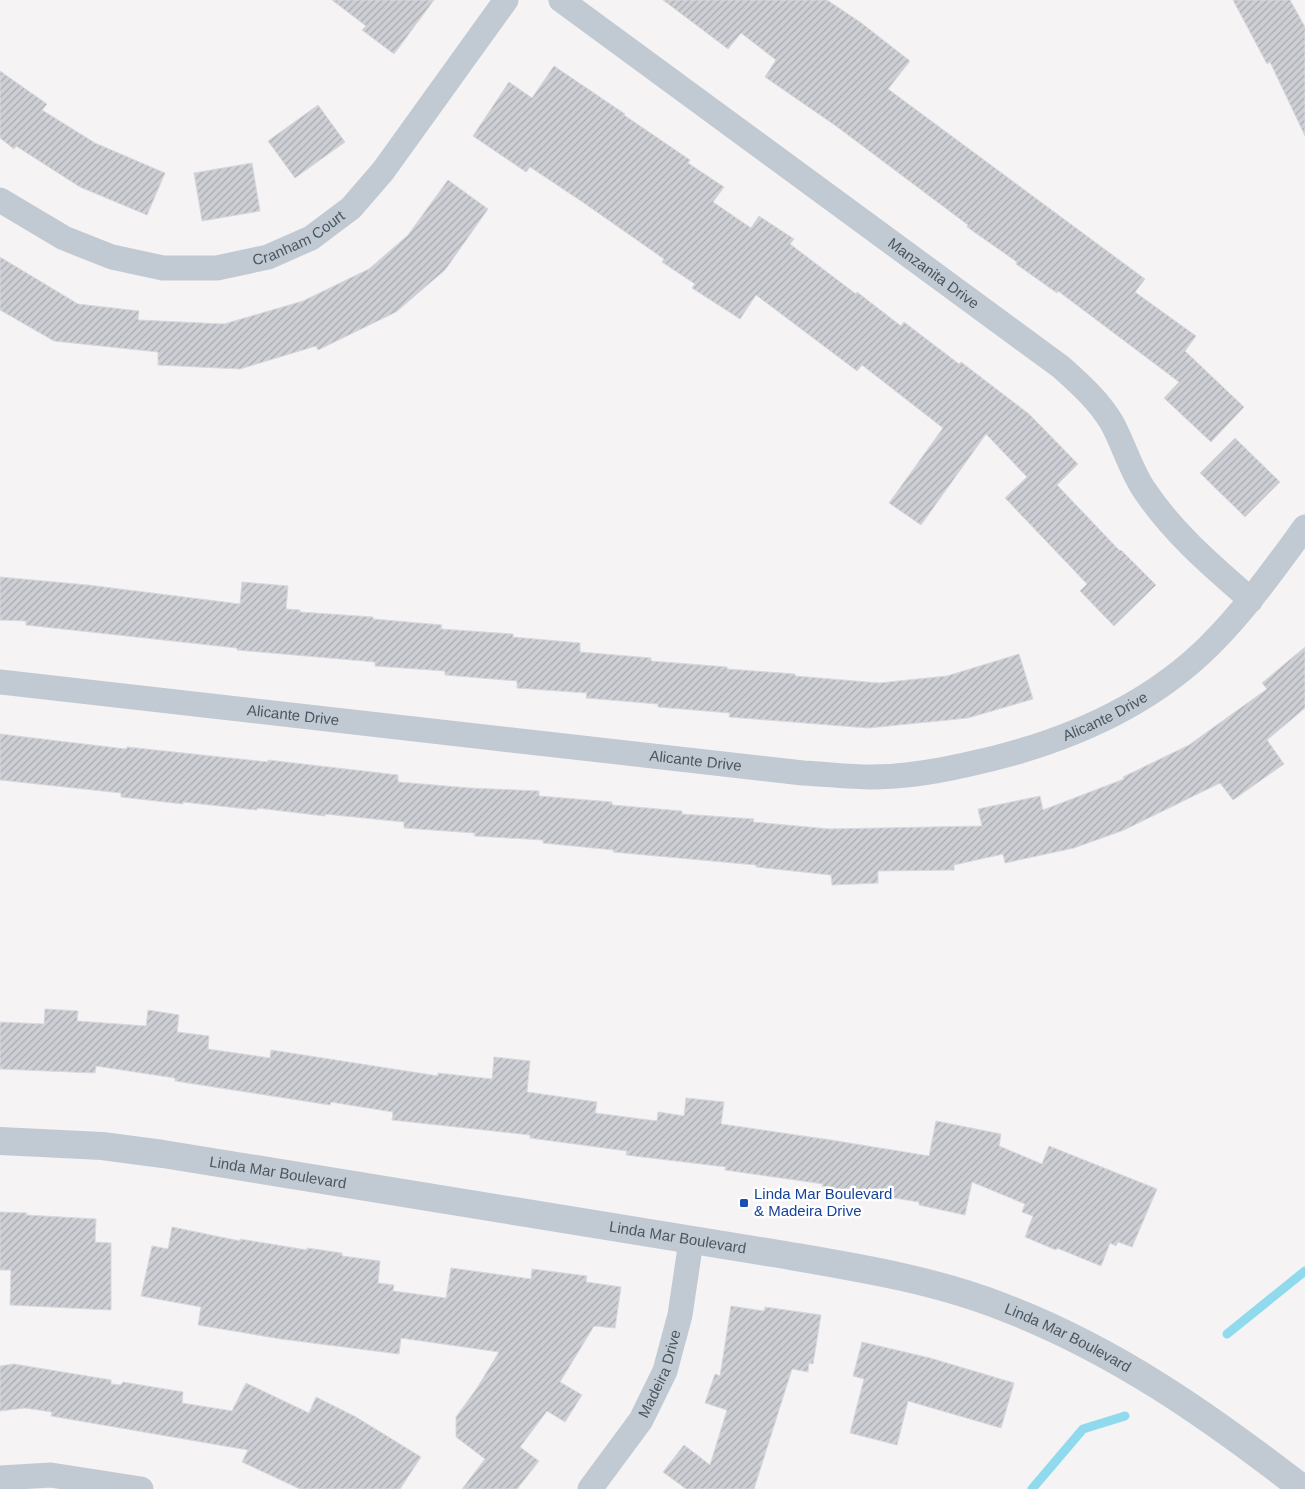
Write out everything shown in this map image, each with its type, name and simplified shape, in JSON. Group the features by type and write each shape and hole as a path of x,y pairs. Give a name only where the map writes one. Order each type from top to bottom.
{"street":[{"name":"Cranham Court","path":"0,200 64,238 112,257 163,268 217,268 268,257 311,238 351,208 383,171 506,0"},
{"name":"Manzanita Drive","path":"561,0 1060,367 1088,391 1111,422 1144,490 1168,521 1195,552 1251,600"},
{"name":"Alicante Drive","path":"0,682 803,773 871,777 933,772 994,759 1056,741 1113,715 1165,684 1209,646 1251,600 1305,527"},
{"name":"Linda Mar Boulevard","path":"0,1141 102,1146 163,1154 850,1266 928,1283 1002,1306 1068,1334 1133,1369 1200,1413 1303,1489"},
{"name":"Madeira Drive","path":"590,1489 641,1420 665,1371 680,1315 692,1241"},
{"path":"0,1478 52,1476 140,1489"}],"building":[{"path":"332,0 434,0 394,54 362,30 366,26"},
{"path":"663,0 827,0 860,22 910,61 888,89 1145,279 1135,292 1196,336 1185,351 1244,407 1211,442 1164,398 1179,382 1058,291 1057,293 1016,264 1017,262 967,227 968,225 836,126 765,77 776,60 741,33 728,49"},
{"path":"1233,0 1290,0 1305,27 1305,136 1270,62 1267,64"},
{"path":"554,66 690,160 688,163 724,187 713,202 751,228 759,216 794,239 790,244 856,294 857,292 901,326 904,322 959,364 961,362 1029,414 1078,464 1057,485 1120,551 1156,585 1114,626 1080,591 1087,584 1005,498 1027,477 986,434 921,525 889,503 943,428 862,365 857,371 756,295 740,319 692,288 695,284 662,262 664,259 584,203 530,167 526,172 473,136 509,82 532,98"},
{"path":"0,71 47,104 42,110 95,143 165,173 147,215 80,187 16,146 14,149 0,138"},
{"path":"318,105 345,142 295,178 268,141"},
{"path":"252,163 260,211 202,221 194,173"},
{"path":"448,180 488,209 445,270 396,312 318,350 316,346 240,369 158,365 158,352 54,341 0,310 0,257 78,304 139,311 138,320 224,324 303,301 369,269 408,235"},
{"path":"1235,438 1280,482 1245,517 1200,473"},
{"path":"0,577 88,585 240,604 242,582 288,586 286,609 300,610 300,612 373,617 373,619 442,625 441,629 513,634 513,637 580,643 580,652 651,658 651,661 879,683 947,676 1019,654 1033,699 968,718 868,728 729,717 730,713 586,698 587,693 517,688 517,681 445,675 445,671 375,666 375,662 237,650 237,648 26,625 26,621 0,620"},
{"path":"1305,647 1305,708 1267,740 1284,764 1233,800 1220,783 1124,830 1074,848 1005,863 1003,854 954,865 954,870 878,871 878,883 832,885 831,875 756,867 756,865 613,852 614,850 543,843 543,840 474,836 475,833 404,828 404,822 325,814 325,816 257,808 257,810 183,802 183,804 121,797 121,793 0,780 0,734 126,749 127,747 268,762 268,760 398,775 398,782 539,791 539,796 612,802 612,805 682,811 682,814 754,819 753,822 830,829 982,826 978,809 1040,796 1043,810 1124,779 1123,777 1189,745 1267,689 1262,683"},
{"path":"45,1009 78,1011 77,1021 146,1026 148,1010 179,1015 177,1032 209,1036 208,1049 270,1058 271,1050 438,1076 438,1073 492,1079 494,1057 530,1061 527,1092 597,1102 595,1113 657,1121 658,1112 684,1116 686,1098 724,1102 721,1124 929,1156 936,1121 1001,1134 999,1146 1042,1164 1049,1146 1157,1189 1132,1247 1118,1242 1116,1246 1110,1243 1101,1266 1025,1237 1033,1216 1022,1212 1025,1204 972,1182 965,1215 919,1205 919,1202 822,1186 823,1184 725,1170 726,1167 626,1155 627,1151 530,1138 530,1135 392,1120 393,1112 331,1102 330,1105 175,1081 175,1078 96,1066 95,1073 0,1069 0,1022 44,1024"},
{"path":"0,1212 96,1219 95,1242 111,1243 111,1310 10,1305 11,1270 0,1270"},
{"path":"172,1227 240,1241 240,1239 307,1250 307,1248 342,1253 342,1256 380,1261 378,1283 394,1285 393,1291 446,1298 451,1268 531,1279 532,1269 587,1276 586,1282 621,1287 615,1328 594,1326 560,1382 582,1395 565,1422 547,1411 520,1447 539,1461 517,1489 462,1489 485,1459 456,1437 456,1417 477,1388 499,1352 401,1338 399,1354 281,1339 198,1325 201,1307 141,1296 152,1246 168,1249"},
{"path":"731,1306 764,1311 765,1307 821,1315 813,1364 809,1363 808,1372 792,1369 754,1489 686,1489 663,1472 684,1445 710,1465 727,1410 705,1403 715,1374 720,1376"},
{"path":"862,1342 930,1358 1014,1383 1001,1428 908,1401 897,1445 850,1433 864,1379 853,1376"},
{"path":"14,1364 111,1380 111,1384 121,1385 123,1382 183,1392 182,1403 232,1411 246,1383 309,1413 316,1397 356,1417 421,1457 400,1489 300,1489 242,1462 248,1450 51,1416 52,1412 25,1408 0,1411 0,1366"}],"waterway":[{"path":"1227,1334 1305,1271"},
{"path":"1032,1489 1083,1429 1125,1416"}],"place":[{"name":"Linda Mar Boulevard & Madeira Drive","path":"744,1203"}]}
